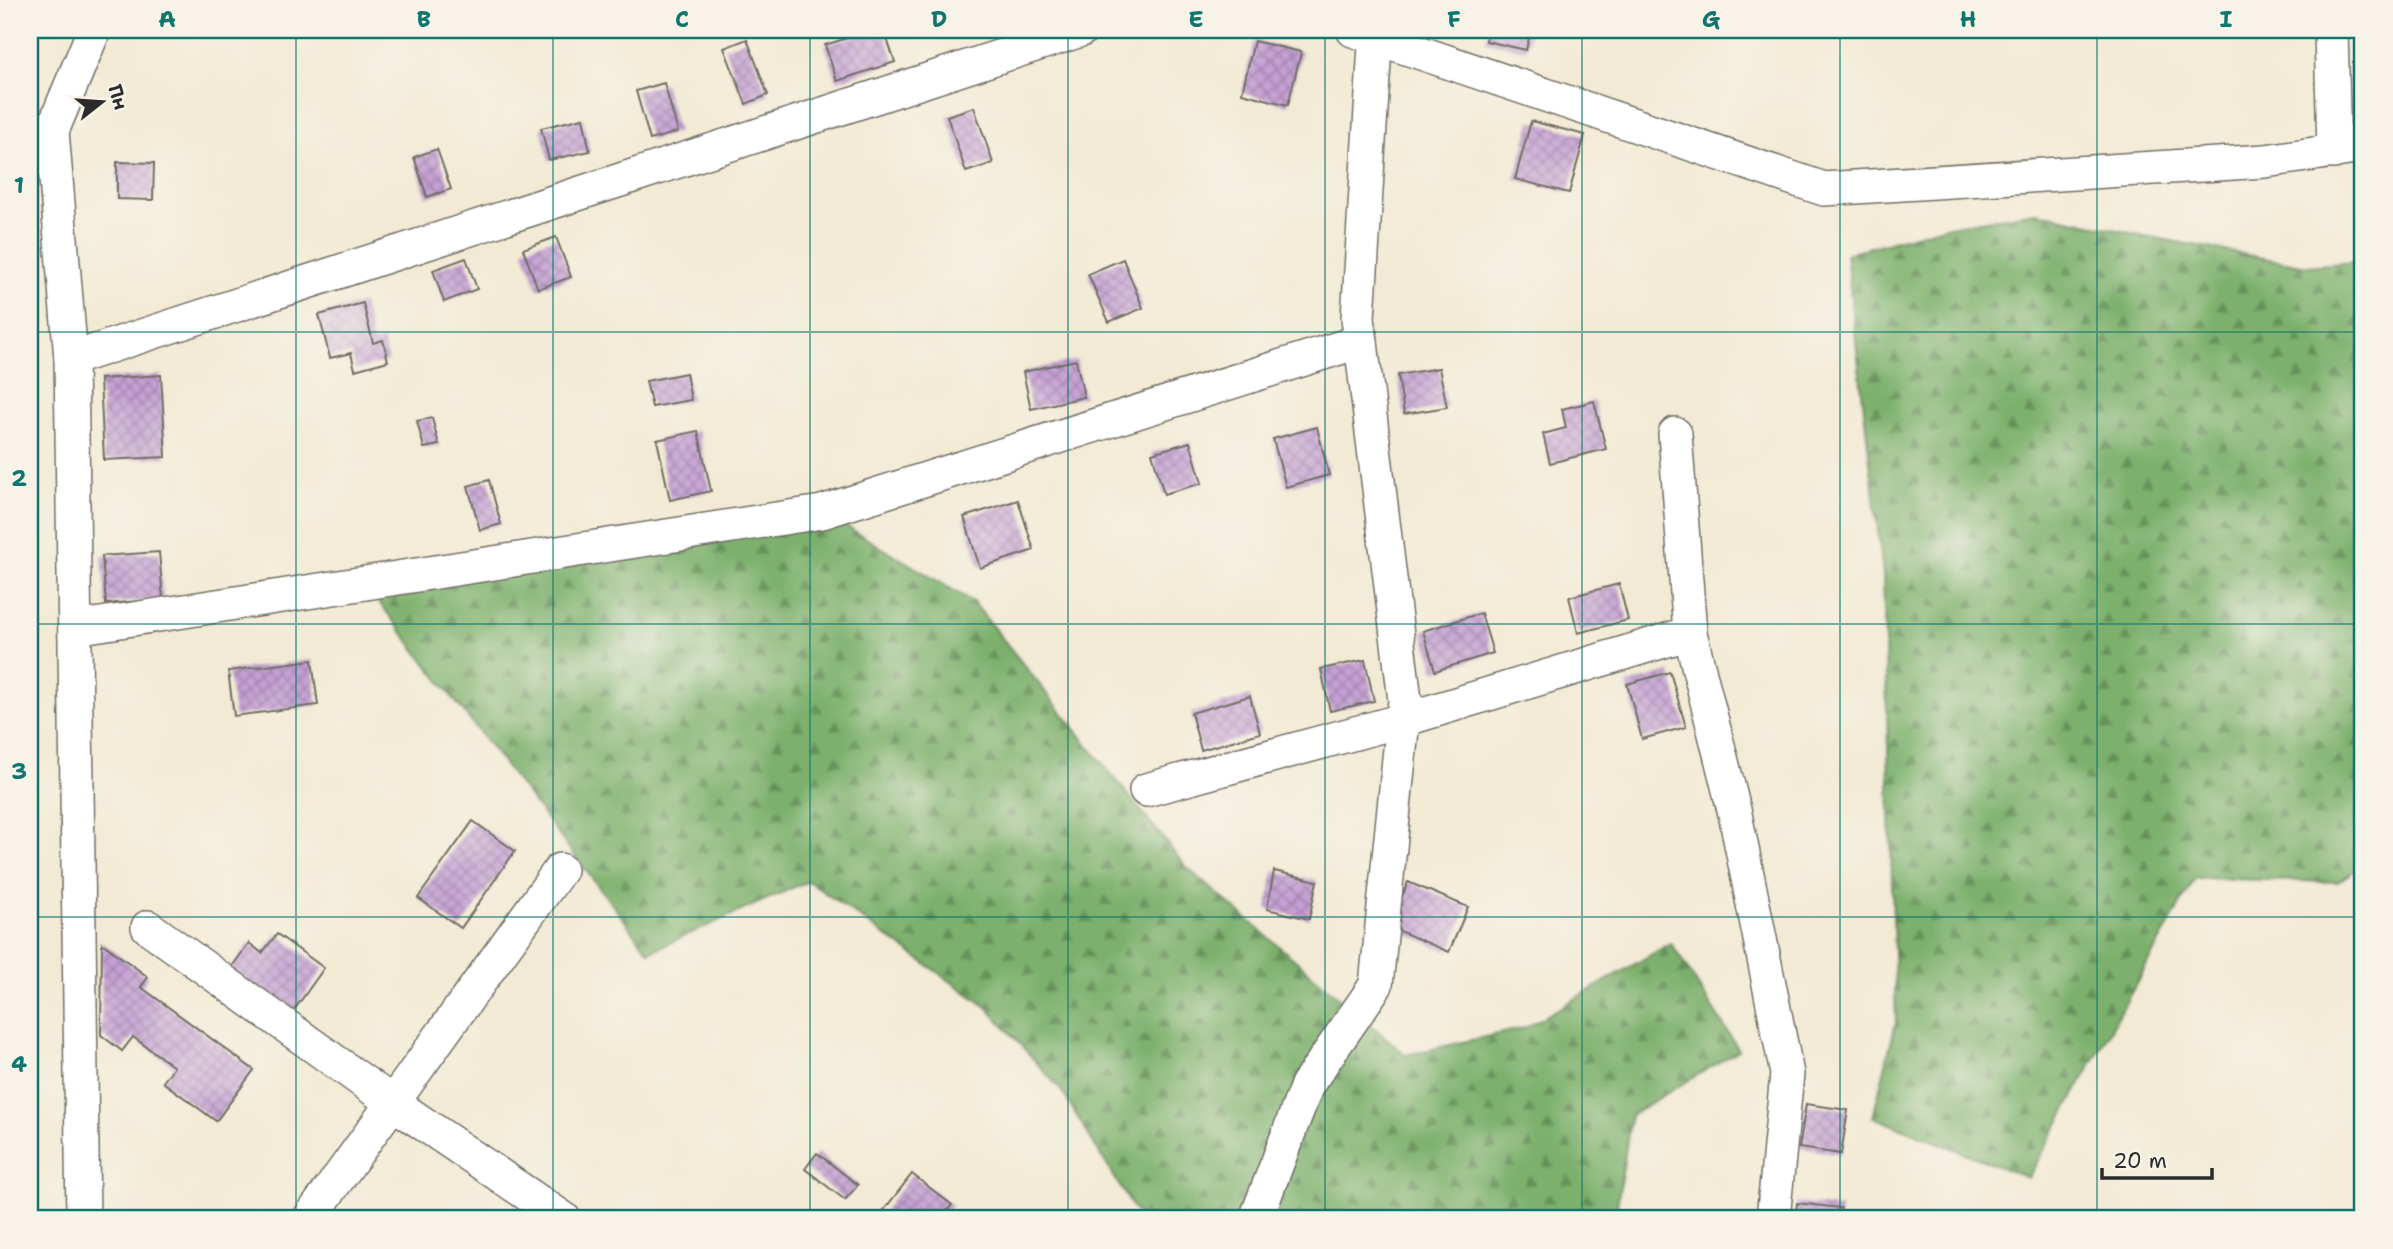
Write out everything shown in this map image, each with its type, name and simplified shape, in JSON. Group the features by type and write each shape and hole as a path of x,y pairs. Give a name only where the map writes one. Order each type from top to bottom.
{"street":[{"path":"83,1219 71,359 52,131 94,30"},
{"path":"71,359 1081,30"},
{"path":"1256,1219 1307,1085 1376,985 1405,700 1358,318 1369,32 1825,189 2264,161 2349,150 2331,30"},
{"path":"75,628 822,512 1361,341"},
{"path":"1675,435 1690,633 1735,814 1787,1074 1773,1219"},
{"path":"1146,790 1402,720 1690,633"},
{"path":"309,1219 560,870"},
{"path":"148,927 393,1103 564,1219"}],"green space":[{"path":"2036,212 2145,236 2307,266 2363,261 2363,864 2338,882 2195,878 2028,1178 1873,1117 1896,1022 1883,574 1846,254 1944,227"},
{"path":"822,512 973,602 1186,867 1406,1055 1525,1028 1671,943 1739,1050 1631,1115 1615,1219 1140,1219 1061,1090 987,1007 808,881 649,952 365,584"}],"building":[{"path":"873,30 884,30 895,62 837,81 825,45"},
{"path":"1488,30 1531,30 1526,50 1486,41"},
{"path":"747,39 768,95 746,104 724,48"},
{"path":"1254,41 1301,52 1288,105 1242,93"},
{"path":"2353,63 2363,63 2363,117 2357,117"},
{"path":"664,83 678,132 650,140 636,91"},
{"path":"974,107 993,163 966,172 947,116"},
{"path":"583,118 590,151 549,160 541,128"},
{"path":"1531,121 1585,135 1569,193 1515,179"},
{"path":"437,149 451,189 427,197 414,157"},
{"path":"117,162 154,163 153,200 117,199"},
{"path":"556,237 571,277 538,289 523,249"},
{"path":"466,258 477,289 444,302 433,270"},
{"path":"1123,259 1143,308 1109,322 1088,274"},
{"path":"363,303 373,343 383,340 388,361 355,370 351,353 330,358 319,315"},
{"path":"1076,360 1084,397 1031,409 1023,372"},
{"path":"1439,368 1447,407 1404,414 1398,375"},
{"path":"686,373 691,400 652,407 646,381"},
{"path":"161,375 166,457 104,460 100,379"},
{"path":"1594,401 1606,449 1550,463 1543,434 1566,428 1562,409"},
{"path":"432,418 439,445 424,448 417,421"},
{"path":"1317,427 1329,475 1286,487 1273,439"},
{"path":"698,431 711,491 670,500 657,440"},
{"path":"1190,442 1202,483 1164,494 1152,453"},
{"path":"489,480 501,524 480,530 468,486"},
{"path":"1018,500 1034,550 980,568 964,517"},
{"path":"159,552 163,599 106,604 102,556"},
{"path":"1619,584 1628,620 1578,633 1569,597"},
{"path":"1481,613 1493,653 1435,671 1423,631"},
{"path":"312,660 318,705 234,716 228,671"},
{"path":"1365,660 1374,701 1330,711 1321,669"},
{"path":"1670,672 1686,727 1642,739 1627,684"},
{"path":"1250,696 1260,733 1201,750 1191,713"},
{"path":"473,821 515,851 461,928 418,898"},
{"path":"1274,871 1317,881 1309,919 1267,909"},
{"path":"1408,882 1468,907 1449,952 1390,927"},
{"path":"277,934 324,968 287,1020 226,975 249,943 262,953"},
{"path":"102,943 148,977 141,987 254,1070 216,1121 163,1082 174,1067 133,1037 122,1051 101,1035"},
{"path":"1806,1104 1848,1110 1841,1154 1799,1148"},
{"path":"817,1153 858,1185 845,1200 805,1169"},
{"path":"912,1174 952,1205 940,1219 896,1219 884,1210"},
{"path":"1797,1203 1841,1208 1839,1219 1795,1219"}]}
